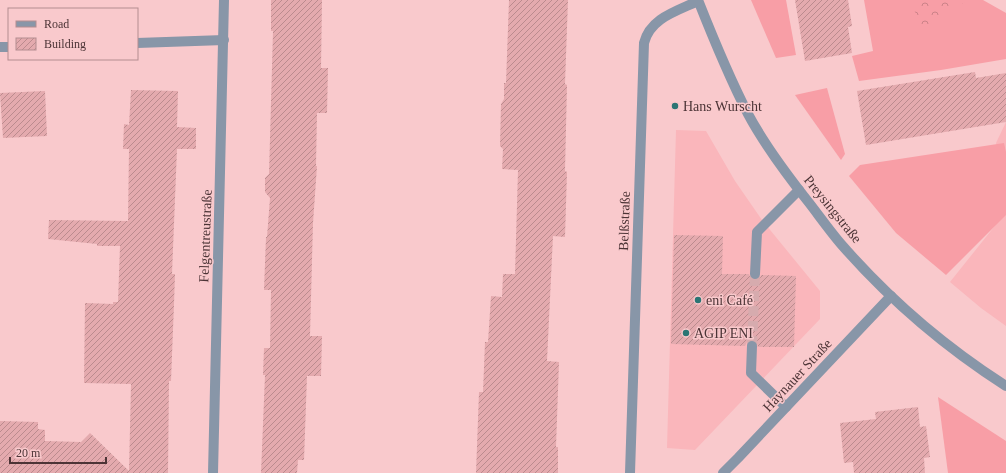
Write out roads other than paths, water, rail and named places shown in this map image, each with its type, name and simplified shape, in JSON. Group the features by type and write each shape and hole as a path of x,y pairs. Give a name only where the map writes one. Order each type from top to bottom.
{"street":[{"name":"Felgentreustraße","path":"213,473 224,0"},
{"name":"Preysingstraße","path":"698,1 722,60 748,114 772,152 799,190 842,244 891,296 924,326 973,365 1006,386"},
{"name":"Belßstraße","path":"630,473 644,43 646,35 655,23 698,1"},
{"path":"138,43 224,40"},
{"path":"755,274 757,232 799,190"},
{"name":"Haynauer Straße","path":"723,473 891,296"},
{"path":"752,346 751,373 786,407"}],"tunnel":[{"path":"752,346 755,274"}],"place":[{"name":"Hans Wurscht","path":"675,106"},
{"name":"eni Café","path":"698,300"},
{"name":"AGIP ENI","path":"686,333"}]}
